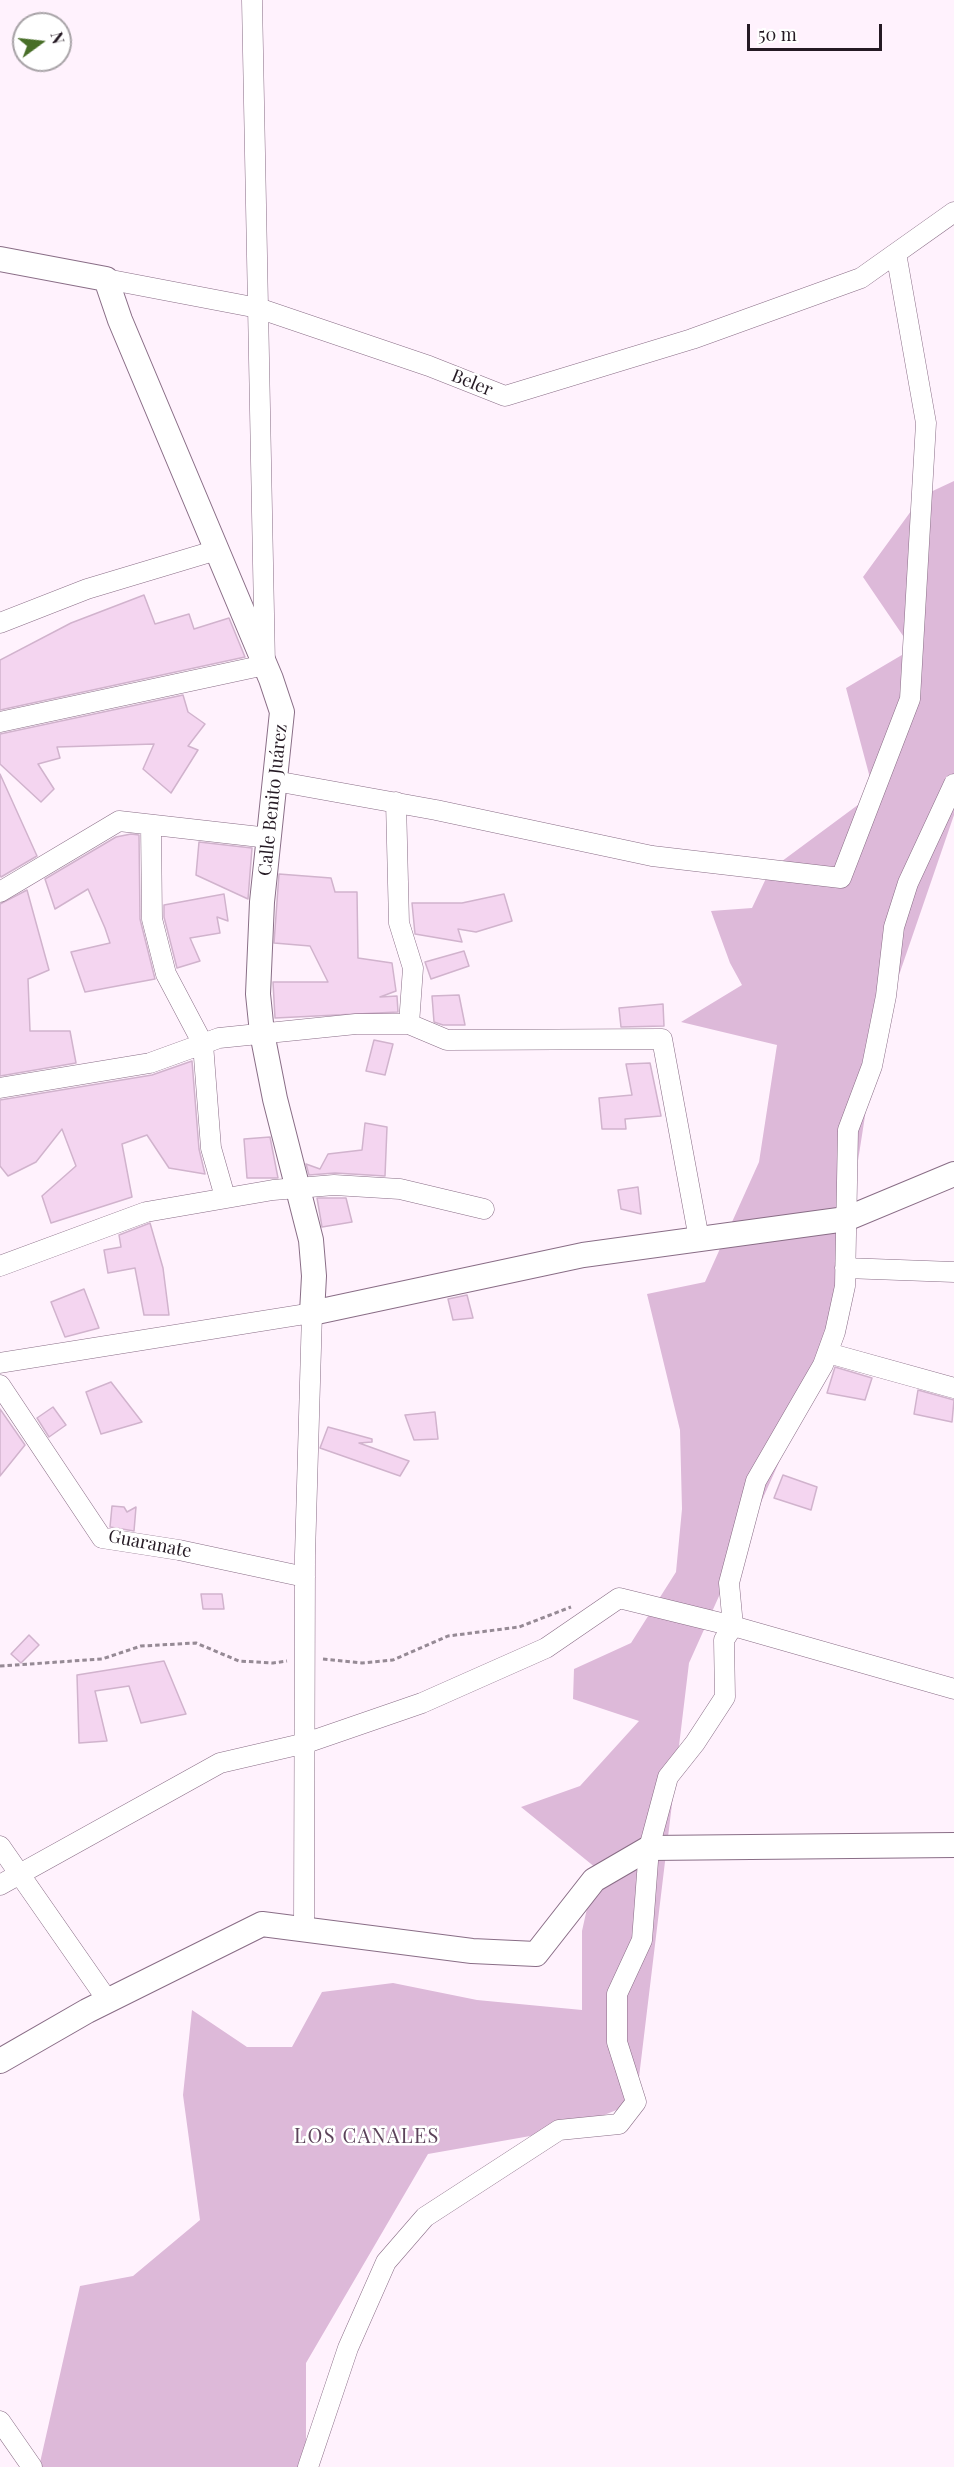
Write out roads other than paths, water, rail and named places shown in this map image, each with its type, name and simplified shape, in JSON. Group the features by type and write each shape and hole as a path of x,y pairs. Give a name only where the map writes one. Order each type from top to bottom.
{"main road":[{"name":"Beler","path":"0,259 106,279"},
{"name":"Calle Benito Juárez","path":"106,279 120,320 265,664 282,712 262,902 258,994 261,1033 310,1240 314,1276 312,1313"},
{"path":"312,1313 582,1255 846,1219 954,1174"},
{"path":"0,2061 108,2001 262,1924 472,1951 536,1954 594,1880 649,1848 954,1845"}],"street":[{"path":"0,722 265,664 252,0"},
{"name":"Beler","path":"106,279 258,308 429,366 505,396 693,339 861,278 954,212"},
{"path":"274,781 396,802 652,856 841,878 910,699 926,423 897,253"},
{"path":"0,623 87,589 217,550"},
{"path":"308,2467 348,2348 386,2262 425,2217 559,2130 619,2124 636,2102 617,2042 617,1994 642,1940 649,1848 668,1777 695,1743 725,1697 724,1640 733,1626 729,1583 756,1481 828,1353 845,1286 848,1130 873,1066 886,996 894,927 908,883 954,784"},
{"path":"396,802 399,923 413,968 410,1024"},
{"path":"0,892 119,821 269,838"},
{"path":"151,825 152,919 166,974 203,1044 205,1101 211,1149 225,1197"},
{"path":"0,1088 150,1063 219,1038 356,1024 410,1024 447,1040 663,1040 699,1239"},
{"path":"0,1266 146,1212 225,1197 297,1188 334,1185 400,1189 484,1209"},
{"path":"846,1268 954,1272"},
{"path":"0,1362 312,1313 305,1577 304,1929"},
{"path":"828,1353 954,1388"},
{"name":"Guaranate","path":"0,1385 102,1538 179,1550 305,1577"},
{"path":"0,1885 220,1763 306,1743 423,1703 546,1648 619,1598 733,1626 954,1689"},
{"path":"0,1846 108,2001"},
{"path":"0,2421 32,2467"}],"district":[{"name":"LOS CANALES","path":"367,2137"}]}
